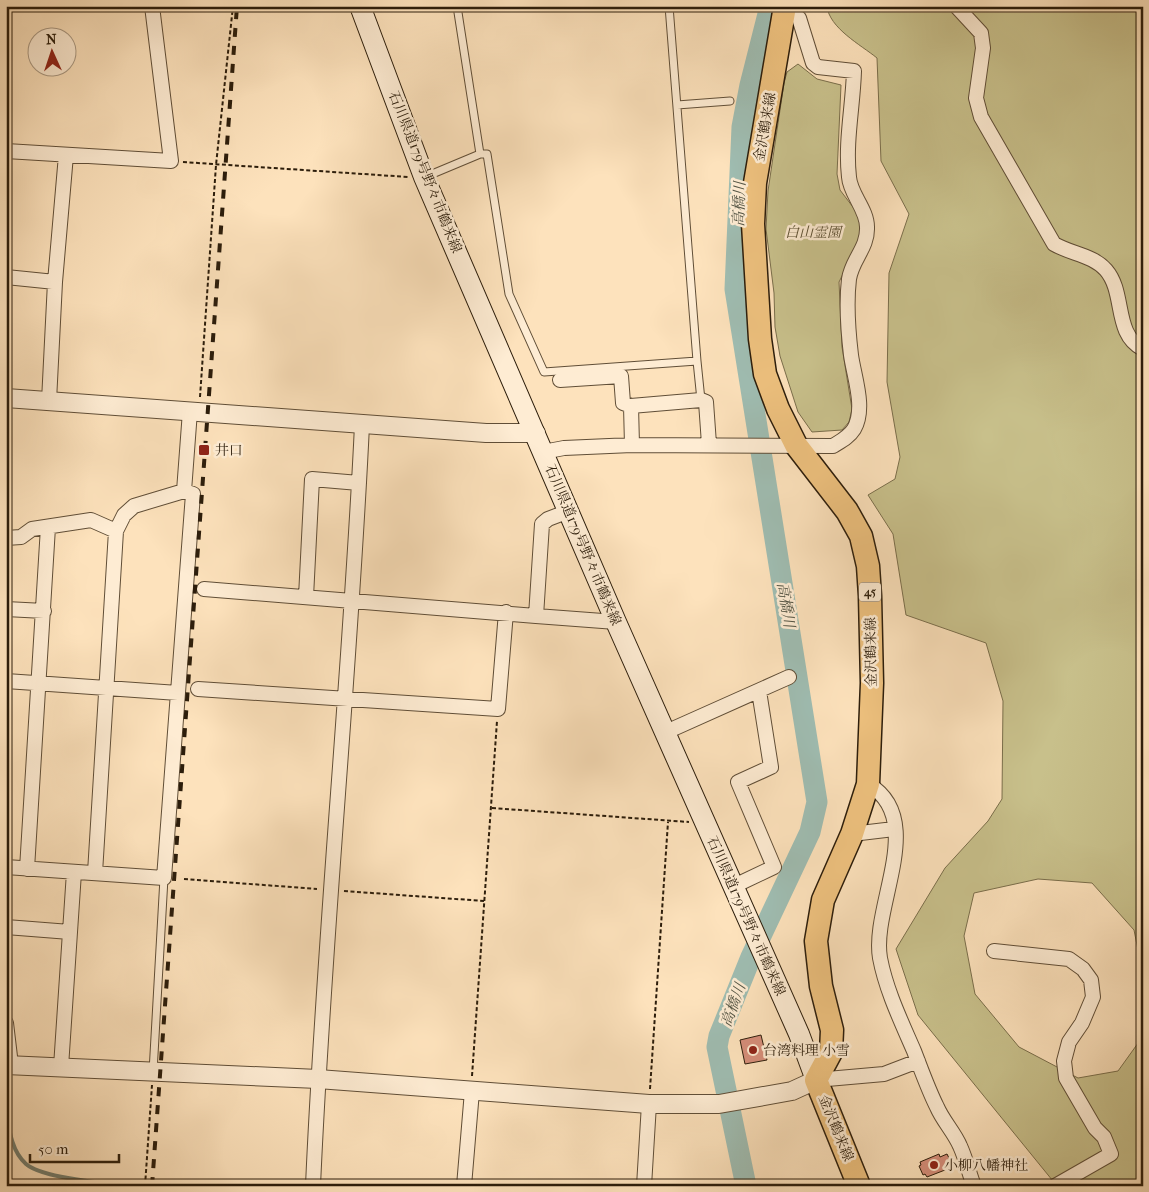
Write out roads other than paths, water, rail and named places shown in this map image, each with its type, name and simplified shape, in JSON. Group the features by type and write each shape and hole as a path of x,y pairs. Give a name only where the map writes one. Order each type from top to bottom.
{"main road":[{"name":"石川県道179号野々市鶴来線","path":"360,6 424,177 616,622 799,1034 816,1080"},
{"name":"金沢鶴来線","path":"785,8 760,143 755,183 753,224 760,339 765,374 778,409 796,445 847,511 861,536 868,566 872,683 871,753 868,784 852,834 823,900 816,941 820,986 832,1030 830,1052 816,1080 859,1186"}],"street":[{"path":"6,151 171,162 152,6"},
{"path":"956,6 981,32 983,48 976,98 981,117 1054,244 1069,253 1089,257 1105,268 1116,282 1122,322 1129,336 1143,349"},
{"path":"6,398 486,433 564,448 709,444 833,446 845,439 854,429 858,416 858,401 848,324 848,296 850,276 856,259 867,240 867,223 849,179 848,144 854,71 818,67 813,63 799,18 785,8"},
{"path":"49,401 55,282 66,155"},
{"path":"6,278 55,282"},
{"path":"560,380 621,376 623,403 631,406 701,400 706,402 709,444"},
{"path":"631,406 632,445"},
{"path":"184,491 195,411"},
{"path":"313,1186 318,1079 344,700 353,602 362,424"},
{"path":"306,597 312,479 360,483"},
{"path":"6,867 164,878 193,494 184,491 134,506 124,515 116,531 95,873"},
{"path":"536,616 542,524 548,519 569,511"},
{"path":"6,538 21,537 32,529 91,520 116,531"},
{"path":"27,869 48,527"},
{"path":"204,589 616,622"},
{"path":"6,609 44,611"},
{"path":"198,689 498,709 506,612"},
{"path":"666,732 789,677"},
{"path":"6,681 178,693"},
{"path":"734,886 774,867 738,782 771,767 759,691"},
{"path":"868,784 881,792 891,805 894,829 893,869 879,932 880,957 893,1002 937,1107 960,1146 974,1186"},
{"path":"852,834 894,829"},
{"path":"61,1067 74,872"},
{"path":"6,927 70,932"},
{"path":"994,951 1069,959 1083,969 1091,980 1093,997 1082,1023 1068,1042 1064,1061 1066,1078 1095,1128 1104,1137 1111,1154 1056,1186"},
{"path":"6,1023 8,1065 318,1079 649,1104 728,1103 792,1091 816,1080 884,1074 918,1061"},
{"path":"464,1186 471,1091"},
{"path":"644,1186 649,1104"}],"lane":[{"path":"457,6 480,154"},
{"path":"669,6 701,400"},
{"path":"677,106 730,101"},
{"path":"424,177 480,154 487,154 509,294 544,372 697,361"},
{"path":"153,1072 164,878"}],"waterway":[{"name":"高橋川","path":"746,1186 717,1047 719,1036 751,957 810,832 817,802 735,289 742,127 750,85 770,6"},
{"path":"6,1110 14,1146 26,1164 35,1169 62,1177 136,1186"}],"railway":[{"path":"152,1186 237,6"}],"place":[{"name":"井口","path":"204,450"},
{"name":"台湾料理 小雪","path":"753,1050"},
{"name":"小柳八幡神社","path":"934,1165"}],"park label":[{"name":"白山霊園","path":"813,232"}]}
